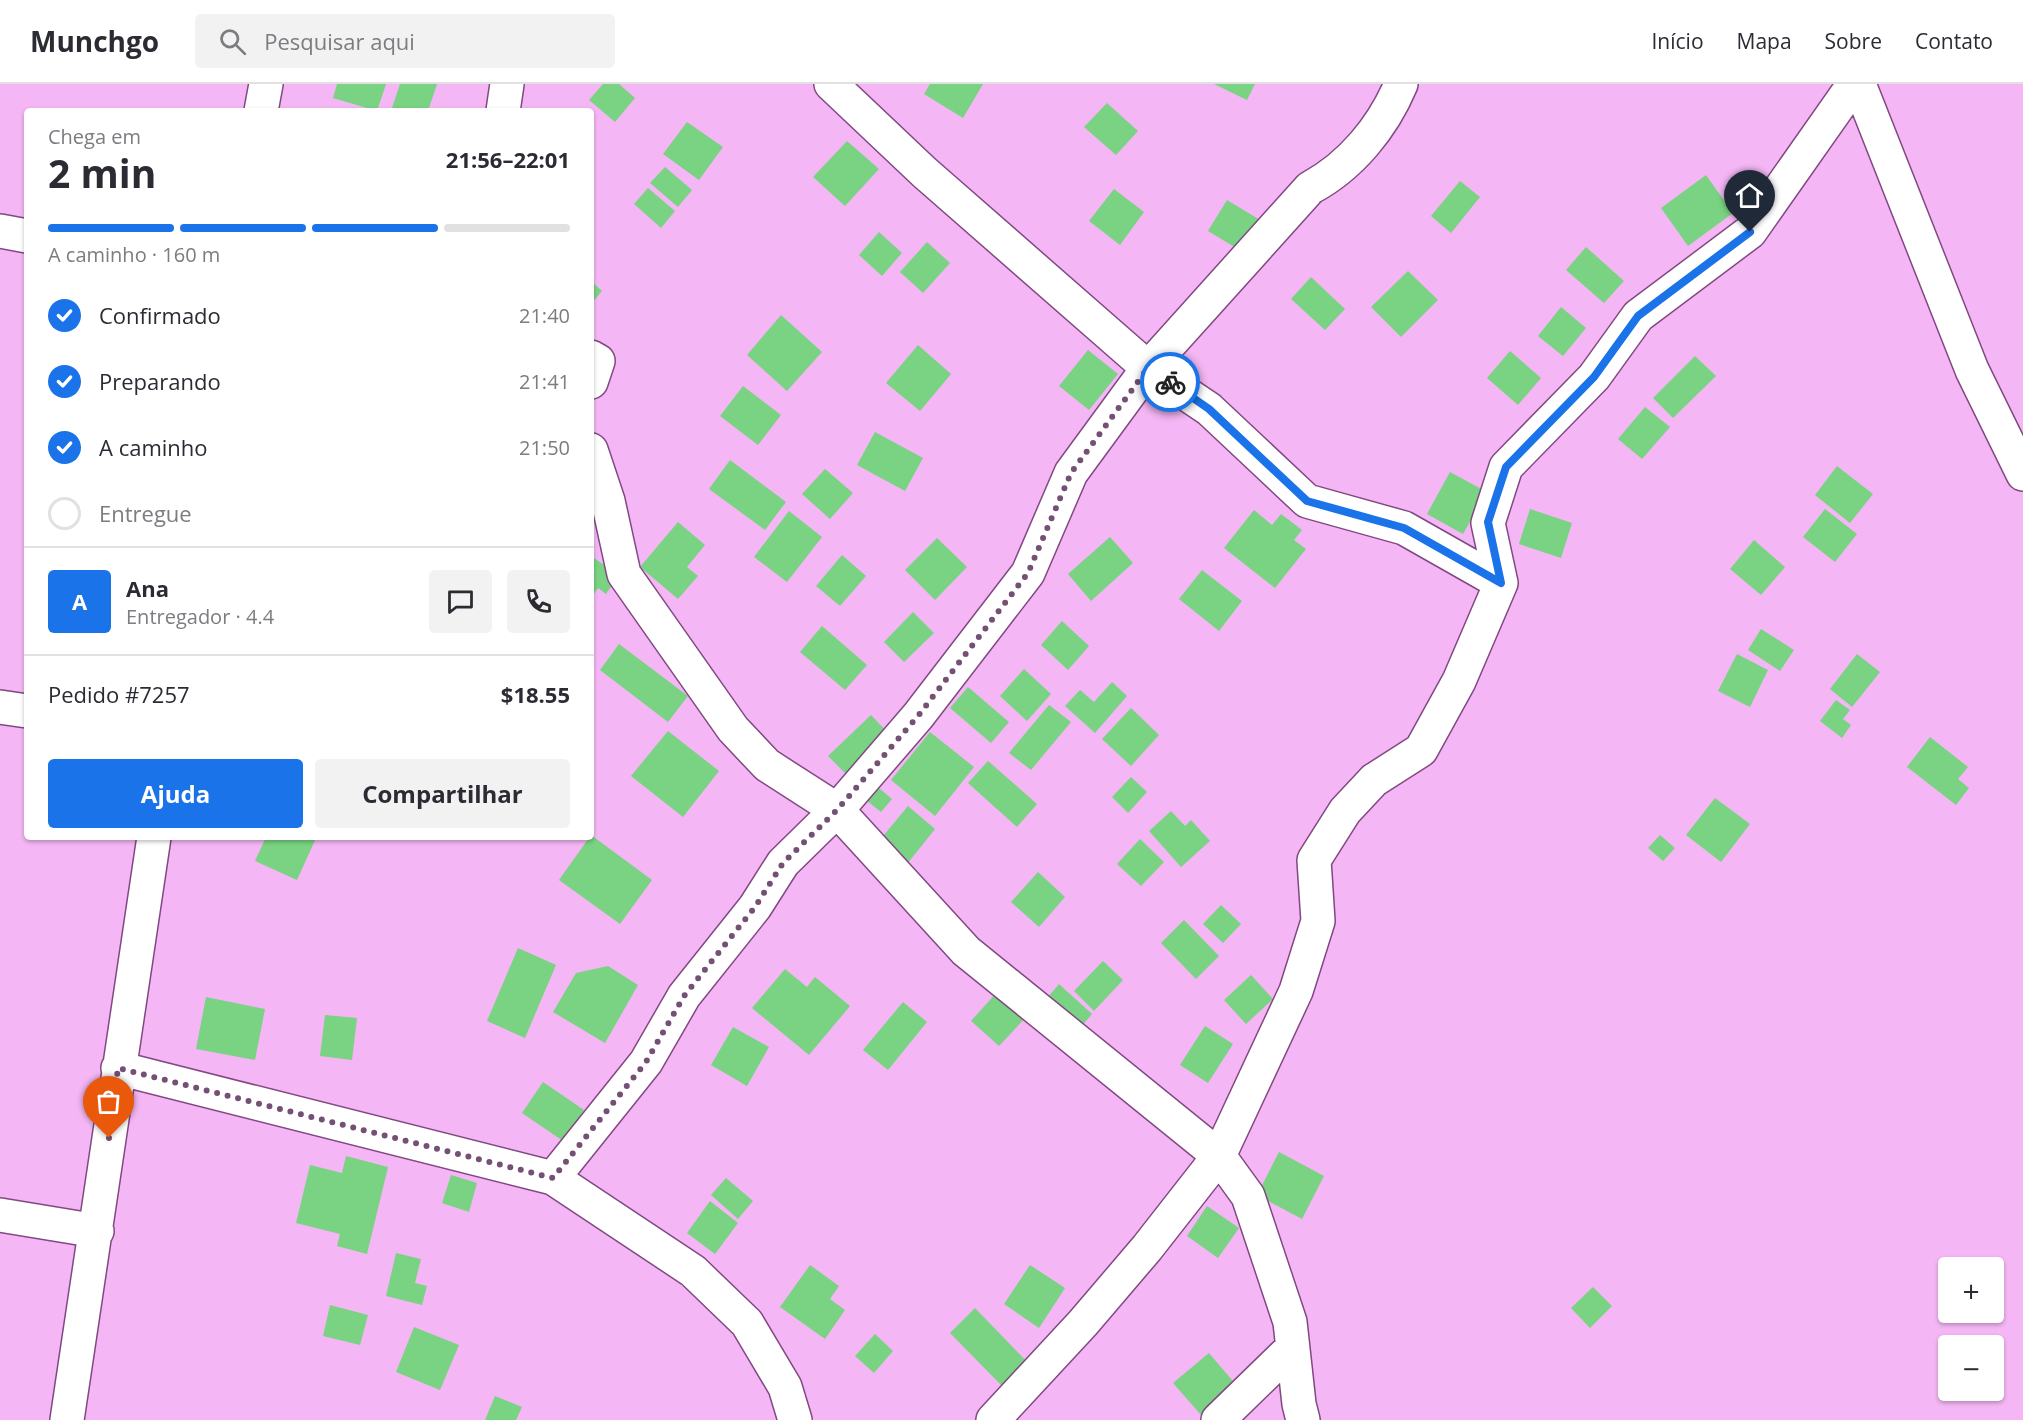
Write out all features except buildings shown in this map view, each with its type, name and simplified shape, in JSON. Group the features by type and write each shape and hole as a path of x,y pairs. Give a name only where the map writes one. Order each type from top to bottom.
{"street":[{"path":"262,108 266,84"},
{"path":"503,108 507,84"},
{"path":"831,84 924,172 1148,368 1209,409 1307,501 1404,528 1501,583"},
{"path":"553,1178 646,1062 684,996 755,907 783,863 837,810 918,716 1028,573 1071,473 1148,368 1310,188 1332,176 1370,139 1401,84"},
{"path":"1856,84 1972,370 2023,474"},
{"path":"993,1420 1140,1256 1219,1156 1296,991 1318,921 1314,860 1345,811 1374,780 1421,750 1459,681 1501,583 1488,522 1506,467 1594,377 1638,316 1750,232 1856,84"},
{"path":"0,231 24,235"},
{"path":"594,459 608,501 624,574 733,729 767,765 837,810 966,951 1219,1156 1248,1196 1290,1322 1303,1420"},
{"path":"0,707 24,711"},
{"path":"67,1420 154,840"},
{"path":"118,1068 553,1178 693,1271 747,1323 785,1387 795,1420"},
{"path":"0,1215 97,1231"},
{"path":"1218,1420 1292,1348"}],"way so far":[{"path":"109,1138 118,1068 553,1178 646,1062 684,996 755,907 783,863 837,810 918,716 1028,573 1071,473 1148,368 1170,382"}],"route":[{"path":"1170,382 1209,409 1307,501 1404,528 1501,583 1488,522 1506,467 1594,377 1638,316 1750,232"}]}
